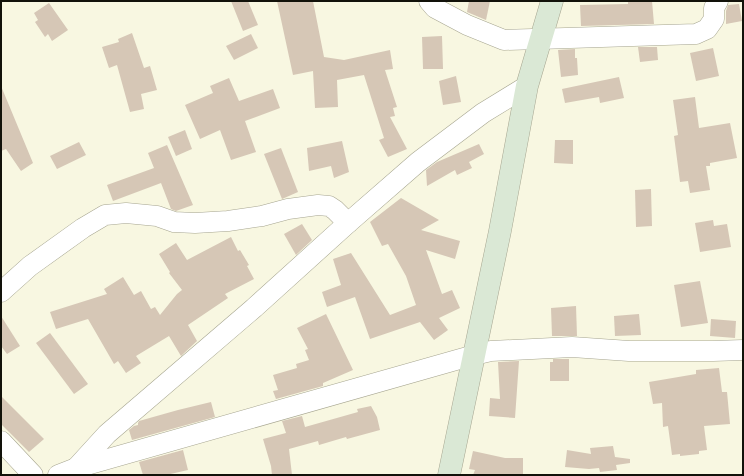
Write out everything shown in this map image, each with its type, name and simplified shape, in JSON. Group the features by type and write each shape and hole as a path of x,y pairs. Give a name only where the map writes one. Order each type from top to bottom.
{"street":[{"path":"429,1 435,8 468,25 504,40 696,34 707,29 714,19 714,8 718,1"},
{"path":"449,475 500,231 527,86 552,1"},
{"path":"72,473 107,434 254,308 418,162 483,113 527,86"},
{"path":"1,292 30,266 105,215 126,213 157,216 174,222 194,223 228,221 262,216 288,209 318,205 329,206 348,223"},
{"path":"72,473 491,351 572,346 629,351 743,350"},
{"path":"1,441 34,475"}],"building":[{"path":"231,1 248,1 258,25 243,31"},
{"path":"277,1 313,1 324,57 344,60 390,50 393,69 385,70 397,107 393,108 395,116 390,117 407,149 388,157 379,140 384,138 364,75 337,80 338,107 315,108 313,71 293,75"},
{"path":"469,1 490,1 486,20 467,12"},
{"path":"628,1 652,1 654,24 581,26 580,5 628,4"},
{"path":"49,3 68,30 52,41 48,34 45,37 35,22 38,20 34,13"},
{"path":"739,4 742,21 726,24 726,11 728,5"},
{"path":"132,33 144,68 150,66 157,90 141,94 144,109 130,112 117,65 109,68 102,47 119,42 118,39"},
{"path":"251,34 258,48 234,60 226,46"},
{"path":"442,36 443,69 423,69 422,37"},
{"path":"638,47 657,47 658,60 640,62"},
{"path":"713,48 719,76 696,81 690,53"},
{"path":"575,49 578,75 561,77 558,50"},
{"path":"456,76 461,102 443,105 439,81"},
{"path":"619,77 624,98 600,103 599,97 565,103 562,89"},
{"path":"229,78 239,101 273,89 280,108 245,121 256,152 231,160 220,130 200,139 185,105 213,93 210,86"},
{"path":"1,86 33,163 21,171 6,149 1,151"},
{"path":"695,97 699,128 730,123 737,158 710,163 710,166 706,166 710,190 690,193 688,181 680,182 674,136 678,135 673,100"},
{"path":"185,130 192,149 176,156 168,137"},
{"path":"555,140 573,140 573,164 554,163"},
{"path":"342,141 349,172 334,178 331,166 309,171 307,148"},
{"path":"79,142 86,155 57,169 50,156"},
{"path":"479,144 484,154 469,162 472,168 457,175 455,170 427,186 426,170 437,162"},
{"path":"167,145 193,205 176,211 171,209 161,183 113,201 107,185 154,168 148,153"},
{"path":"281,148 298,192 282,199 264,154"},
{"path":"651,189 652,226 636,227 635,190"},
{"path":"401,198 439,220 421,230 460,241 455,259 426,250 442,294 452,290 460,308 439,318 448,330 434,340 420,322 370,339 355,297 327,307 322,292 341,285 333,259 351,253 390,315 416,305 406,276 388,244 382,246 370,222"},
{"path":"713,220 714,226 727,224 731,247 700,252 695,223"},
{"path":"302,224 312,240 296,255 284,234"},
{"path":"231,237 238,251 240,250 249,265 247,266 254,279 225,294 228,298 188,325 197,341 181,356 169,336 136,356 141,363 126,373 118,361 114,364 88,319 56,329 50,312 107,294 104,289 123,277 134,295 141,291 151,309 155,307 160,315 182,290 169,273 170,272 159,254 176,243 187,260"},
{"path":"700,281 708,323 681,327 674,285"},
{"path":"576,306 577,336 552,336 551,308"},
{"path":"326,314 353,370 323,383 323,386 276,399 273,391 278,390 273,375 297,368 296,364 309,360 305,350 308,349 297,328"},
{"path":"639,314 641,335 615,336 614,316"},
{"path":"1,316 20,346 7,354 1,346"},
{"path":"711,319 736,321 735,338 710,336"},
{"path":"50,333 88,384 74,394 36,343"},
{"path":"553,359 569,359 569,381 550,381 550,362 553,362"},
{"path":"519,361 515,418 489,416 490,398 500,399 498,362"},
{"path":"719,368 722,392 727,392 730,424 704,426 707,450 699,451 699,454 680,456 680,454 672,455 668,426 663,427 662,403 653,404 649,382 696,374 696,370"},
{"path":"1,396 44,439 29,452 1,424"},
{"path":"211,402 215,417 132,440 129,430 138,425 139,421"},
{"path":"371,406 377,417 380,430 347,439 346,437 319,445 318,441 289,449 292,475 272,475 271,466 263,439 286,433 282,421 302,416 305,427 358,412 357,409"},
{"path":"613,446 615,457 630,459 630,463 616,465 617,470 600,472 599,468 589,469 565,467 567,450 591,454 590,448"},
{"path":"183,450 188,470 166,475 143,475 139,462"},
{"path":"473,451 505,458 523,458 523,475 473,475 475,470 469,469"}]}
